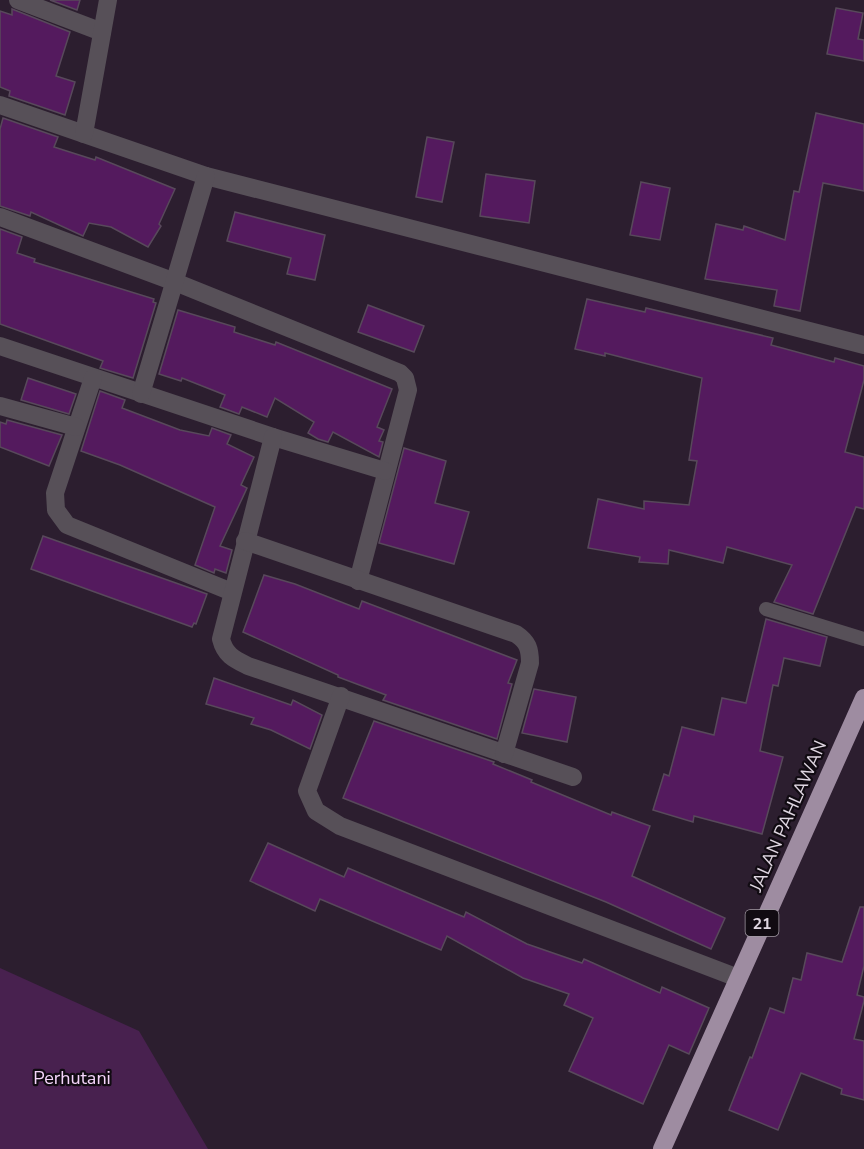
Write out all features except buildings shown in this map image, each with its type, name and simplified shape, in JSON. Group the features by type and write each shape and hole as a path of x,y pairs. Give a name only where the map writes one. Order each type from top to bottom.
{"highway":[{"name":"JALAN PAHLAWAN","path":"662,1149 864,698"}],"street":[{"path":"18,0 102,32"},
{"path":"84,134 108,0"},
{"path":"0,105 206,176 864,345"},
{"path":"141,394 206,176"},
{"path":"0,217 174,282 400,373 405,378 408,390 358,581"},
{"path":"0,346 273,437 386,471"},
{"path":"93,378 55,493 56,510 68,525 232,592"},
{"path":"0,406 76,427"},
{"path":"273,437 221,639 224,651 233,659 248,666 573,777"},
{"path":"245,541 516,634 526,641 530,663 504,754"},
{"path":"341,696 307,791 316,811 340,826 738,978"}],"lane":[{"path":"766,609 864,639"}],"green space":[{"name":"Perhutani","path":"0,968 139,1031 208,1149 0,1149"}]}
